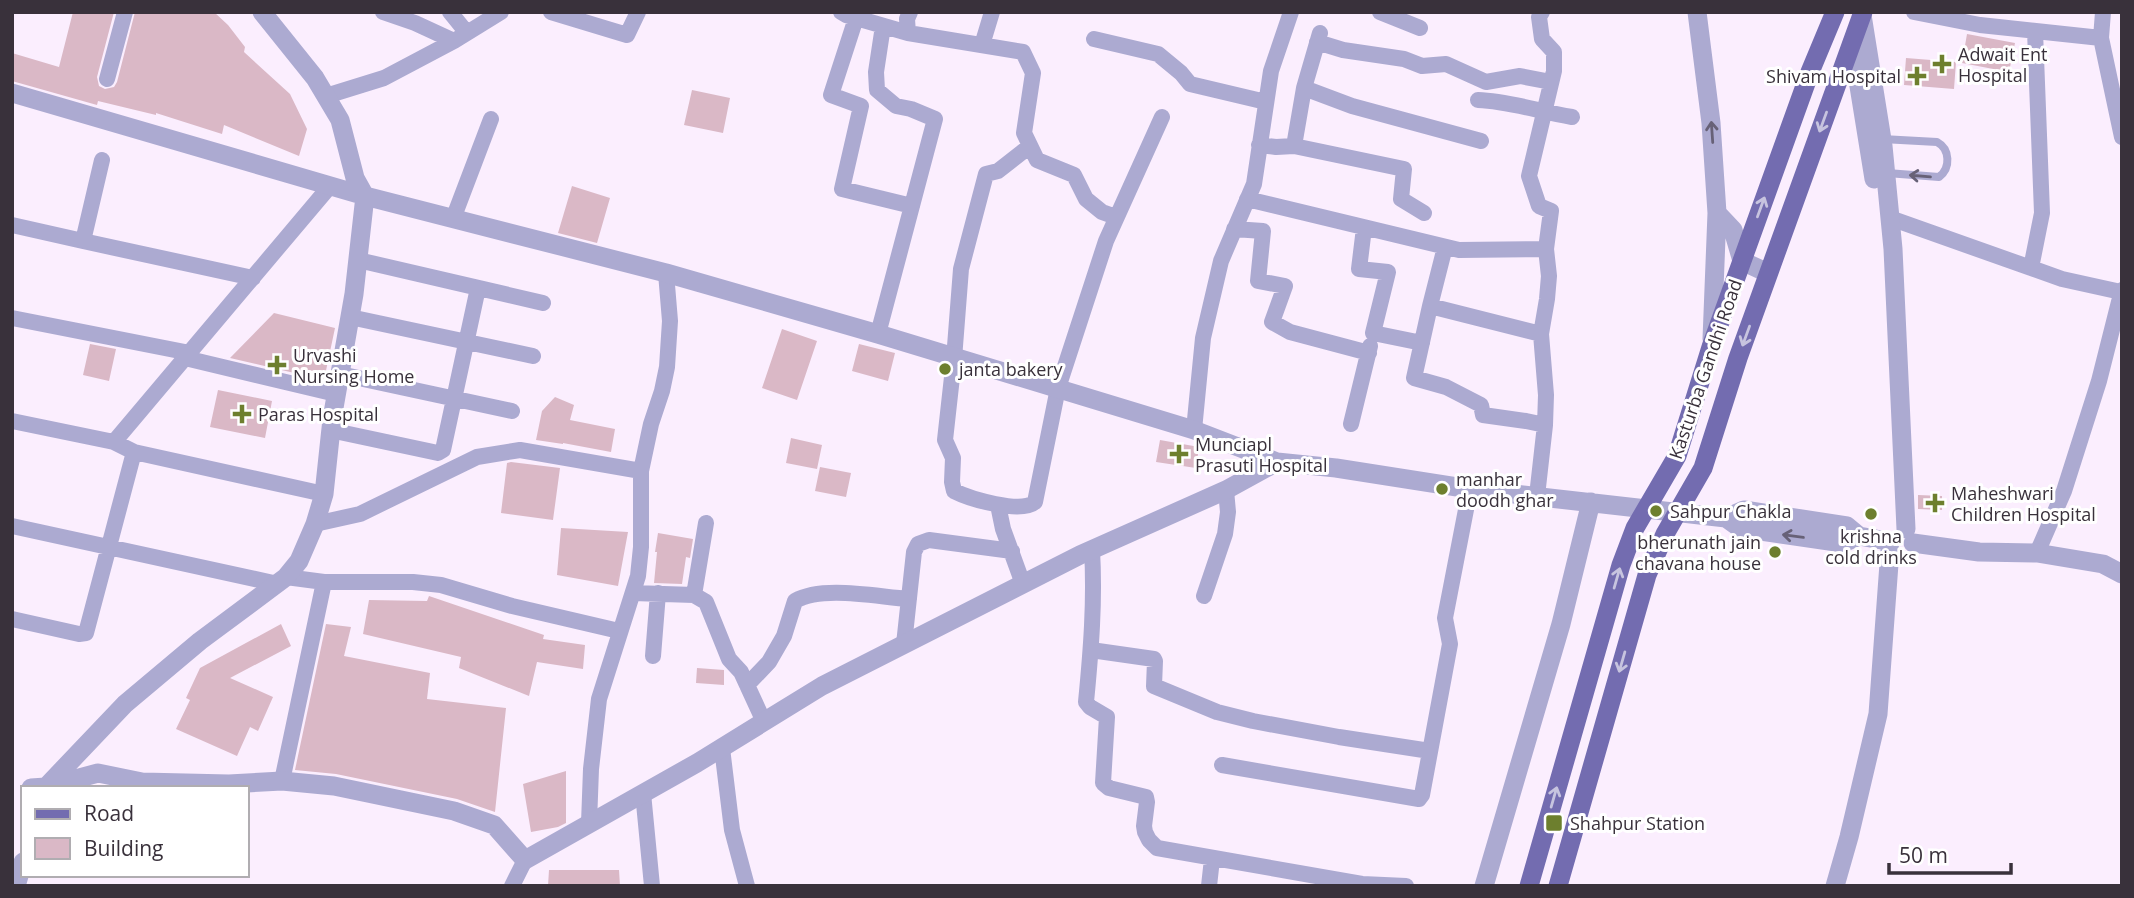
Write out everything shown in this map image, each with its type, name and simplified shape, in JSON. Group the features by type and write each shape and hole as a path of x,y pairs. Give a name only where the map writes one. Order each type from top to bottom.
{"main road":[{"name":"Kasturba Gandhi Road","path":"1529,886 1620,565 1635,528 1677,456 1742,261 1810,72 1835,12"},
{"name":"Kasturba Gandhi Road","path":"1558,886 1647,575 1677,512 1703,468 1738,358 1863,14"}],"street":[{"path":"107,79 125,12"},
{"path":"42,786 82,751 125,704 200,641 282,580 299,561 324,494 330,430 350,317 365,196 355,178 340,120 316,78 262,12"},
{"path":"383,12 460,37"},
{"path":"450,12 460,37"},
{"path":"326,96 384,78 460,37 486,17 501,12"},
{"path":"551,12 627,35 638,12"},
{"path":"908,33 907,19 910,12"},
{"path":"982,45 992,12"},
{"path":"1194,430 1203,338 1220,261 1254,184 1271,71 1291,12"},
{"path":"1380,12 1420,28"},
{"path":"1537,496 1545,425 1546,395 1541,334 1548,288 1546,249 1551,211 1539,206 1529,176 1554,71 1553,52 1542,39 1539,17 1542,12"},
{"path":"1697,12 1712,122 1717,213 1712,347"},
{"path":"1914,12 1980,25 2101,38"},
{"path":"2103,12 2101,38 2122,137"},
{"path":"1847,886 1889,716 1898,541 1893,249 1882,139 1863,14"},
{"path":"912,206 842,189 861,106 831,95 849,15 908,33 1023,52 1033,73 1024,133 1037,160 1074,175 1086,199 1102,212 1116,217"},
{"path":"878,334 935,119 911,108 896,106 877,90 876,72 883,26"},
{"path":"2031,268 2042,213 2035,31"},
{"path":"1294,146 1304,88 1318,38 1343,50 1404,59 1422,66 1446,64 1486,82 1520,76 1551,82"},
{"path":"1094,39 1158,54 1190,84 1266,102"},
{"path":"1835,886 1878,714 1898,541 1885,250 1853,43"},
{"path":"1304,88 1352,106 1481,141"},
{"path":"12,93 365,196 667,273 878,334 1194,430 1277,462 1336,468 1470,489 1726,518 1744,510 1847,526 1859,536 1979,552 2037,554 2112,564 2122,574"},
{"path":"1478,100 1503,101 1572,117"},
{"path":"1030,146 998,171 986,174 961,269 945,440 953,458 952,487 958,493 998,505 1028,506 1035,502 1058,388 1105,241 1162,117"},
{"path":"453,219 491,119"},
{"path":"1259,145 1294,146 1404,169 1401,199 1424,213"},
{"path":"83,241 102,160"},
{"path":"114,442 331,186"},
{"path":"1247,199 1459,250 1546,249"},
{"path":"1717,213 1733,230 1742,261 1768,273"},
{"path":"1890,218 2062,279 2121,291 2099,381 2064,491 2037,554"},
{"path":"12,225 253,278"},
{"path":"1351,424 1388,272 1359,269 1364,228"},
{"path":"1234,229 1263,231 1258,281 1284,286 1272,322 1290,332 1369,353"},
{"path":"1445,247 1414,378 1446,387 1481,405 1483,415 1545,425"},
{"path":"358,260 543,303"},
{"path":"589,823 591,769 599,699 638,576 641,471 667,367 670,321 667,273"},
{"path":"330,430 438,453 444,447 478,288"},
{"path":"1430,306 1541,334"},
{"path":"350,317 533,356"},
{"path":"12,318 188,355 336,394"},
{"path":"1373,333 1422,343"},
{"path":"340,374 512,411"},
{"path":"12,421 114,442 134,452 324,494"},
{"path":"315,524 360,514 477,457 520,450 641,471"},
{"path":"12,619 79,634 86,633 134,452"},
{"path":"512,886 524,860 722,748 822,686 1092,550 1226,489 1277,462"},
{"path":"1204,596 1225,534 1228,512 1226,489"},
{"path":"1222,765 1416,800 1422,795 1450,644 1446,618 1470,489"},
{"path":"1484,886 1560,624 1591,502"},
{"path":"998,505 1003,529 1023,584"},
{"path":"694,595 706,523"},
{"path":"12,526 282,580 434,584 512,606 619,631"},
{"path":"904,644 914,552 918,544 923,541 1012,551"},
{"path":"1092,550 1094,577 1086,702 1105,714 1108,721 1103,783 1109,788 1146,797 1143,826 1149,841 1157,848 1212,859 1362,884 1406,886"},
{"path":"282,781 324,582"},
{"path":"747,685 769,662 784,636 796,601 802,597 824,592 909,600"},
{"path":"633,593 694,595 702,598 729,659 741,672 764,722"},
{"path":"653,656 658,593"},
{"path":"1091,650 1154,659 1154,685 1217,712 1326,735 1430,751"},
{"path":"722,748 732,830 747,886"},
{"path":"45,786 98,773 142,782 229,784 282,781 334,786 454,811 494,825 524,860"},
{"path":"643,793 652,886"},
{"path":"1209,886 1212,859"},
{"path":"16,886 21,869"}],"lane":[{"path":"1882,139 1937,142 1944,146 1946,151 1947,168 1939,177 1885,173"}],"building":[{"path":"73,12 114,12 97,77 99,86 105,89 114,87 117,82 135,12 214,12 245,47 244,52 290,94 307,129 299,156 224,125 222,134 156,113 98,101 97,105 12,81 12,53 59,67"},
{"path":"1967,34 2015,43 2009,72 1962,63"},
{"path":"1906,58 1956,62 1954,89 1904,85"},
{"path":"692,90 730,98 723,133 684,125"},
{"path":"572,186 610,198 597,243 558,233"},
{"path":"274,313 335,328 324,380 230,358"},
{"path":"782,329 817,341 797,400 762,388"},
{"path":"90,344 116,349 109,381 83,375"},
{"path":"859,344 895,353 888,381 852,371"},
{"path":"218,390 272,401 265,438 210,427"},
{"path":"555,397 574,405 570,420 615,429 611,452 536,440 542,411"},
{"path":"791,438 822,445 817,469 786,463"},
{"path":"1160,440 1199,447 1196,468 1156,462"},
{"path":"507,463 560,468 553,520 501,513"},
{"path":"820,467 851,473 846,497 815,491"},
{"path":"1918,495 1942,496 1942,510 1918,509"},
{"path":"561,528 628,532 618,586 557,575"},
{"path":"658,533 693,539 690,558 686,557 682,584 654,583"},
{"path":"429,596 544,635 543,639 585,645 583,669 537,662 529,696 459,668 461,657 363,634 369,600 427,601"},
{"path":"281,624 291,646 230,678 273,697 258,731 250,727 237,756 176,729 190,700 186,698 200,668"},
{"path":"326,624 351,627 344,656 430,673 427,699 506,708 495,812 457,799 336,774 295,770"},
{"path":"697,668 724,670 724,685 696,683"},
{"path":"566,771 566,823 531,832 523,784"},
{"path":"549,870 619,870 620,886 548,886"}],"place":[{"name":"Adwait Ent Hospital","path":"1942,64"},
{"name":"Shivam Hospital","path":"1917,76"},
{"name":"Urvashi Nursing Home","path":"277,365"},
{"name":"janta bakery","path":"945,369"},
{"name":"Paras Hospital","path":"242,414"},
{"name":"Munciapl Prasuti Hospital","path":"1179,454"},
{"name":"manhar doodh ghar","path":"1442,489"},
{"name":"Maheshwari Children Hospital","path":"1935,503"},
{"name":"Sahpur Chakla","path":"1656,511"},
{"name":"krishna cold drinks","path":"1871,514"},
{"name":"bherunath jain chavana house","path":"1775,552"},
{"name":"Shahpur Station","path":"1554,823"}]}
